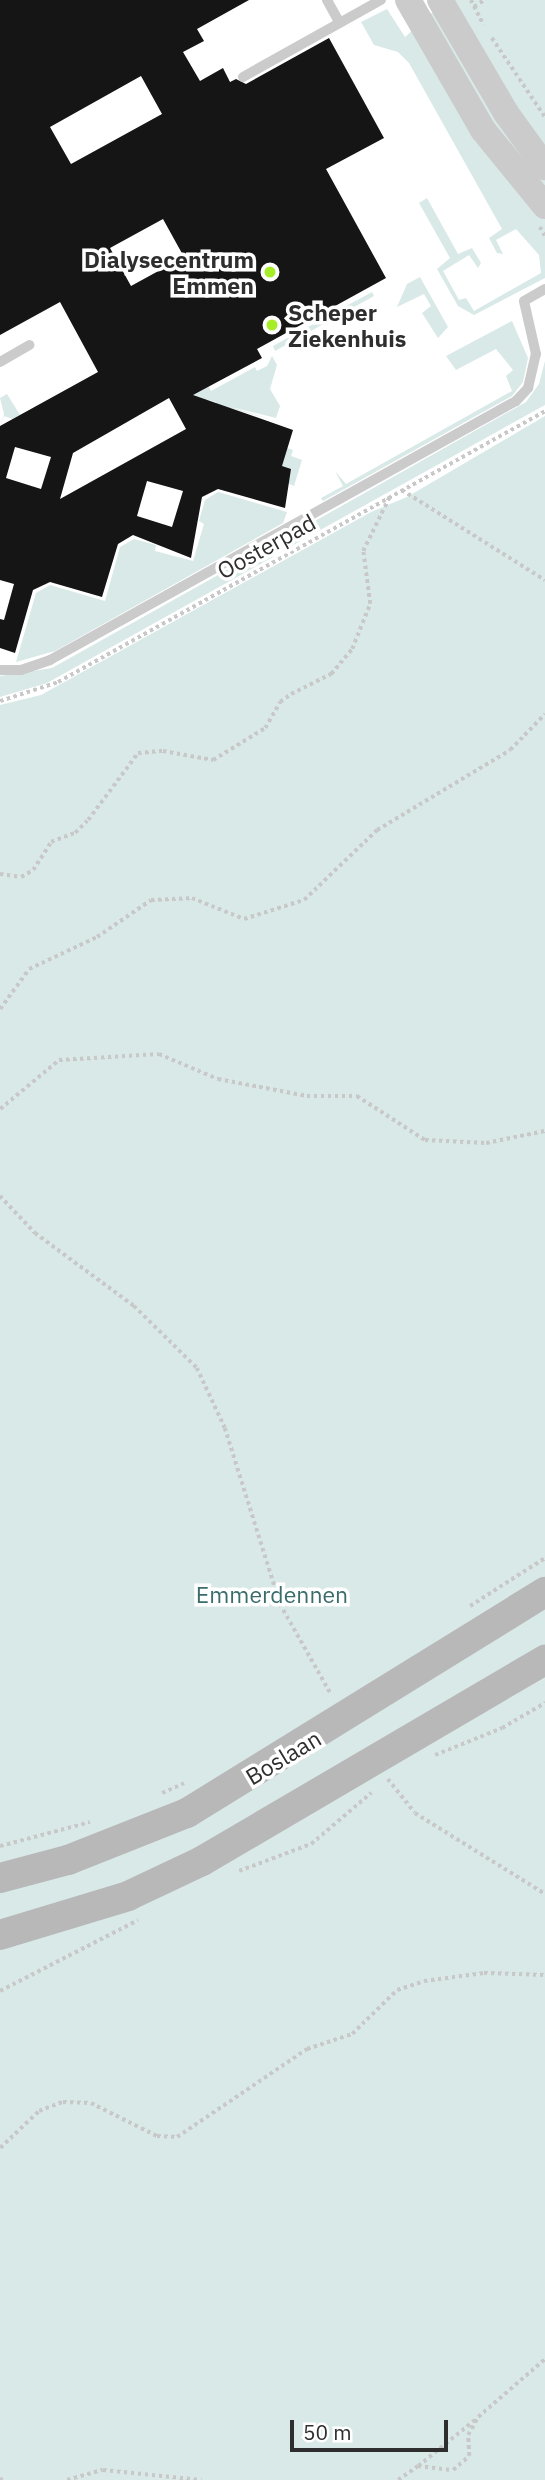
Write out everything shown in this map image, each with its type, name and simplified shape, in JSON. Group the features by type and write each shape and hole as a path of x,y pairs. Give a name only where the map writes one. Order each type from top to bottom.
{"main road":[{"name":"Boslaan","path":"0,1878 93,1852 187,1813 545,1592"},
{"path":"0,1935 128,1896 202,1861 545,1660"}],"street":[{"path":"408,0 483,130 545,206"},
{"path":"440,0 506,113 545,167"}],"lane":[{"path":"327,0 340,23"},
{"path":"243,77 381,0"},
{"path":"0,670 21,670 50,660 516,401 528,388 536,354 524,301 545,289"},
{"path":"0,362 29,345"}],"path":[{"path":"471,0 545,117"},
{"name":"Oosterpad","path":"0,701 58,682 545,411"},
{"path":"402,490 545,580"},
{"path":"0,874 21,877 33,870 51,842 75,833 88,820 138,753 163,751 213,760 265,728 280,702 331,674 352,649 370,604 363,551 389,498"},
{"path":"0,1009 29,969 97,937 151,900 192,898 244,919 304,900 377,830 510,750 545,714"},
{"path":"0,1109 33,1077 59,1060 159,1054 218,1079 307,1096 356,1096 425,1140 486,1143 545,1131"},
{"path":"0,1196 35,1233 143,1313 197,1368 225,1428 280,1604 332,1695"},
{"path":"464,1610 545,1558"},
{"path":"322,1702 343,1688"},
{"path":"155,1797 195,1777"},
{"path":"390,1781 415,1813 545,1894"},
{"path":"0,1846 93,1821"},
{"path":"0,2148 38,2111 63,2102 91,2103 157,2136 177,2137 307,2049 352,2034 397,1990 424,1981 484,1973 545,1975"},
{"path":"398,2480 478,2417 545,2359"},
{"path":"418,2466 453,2470 469,2456 468,2435 478,2417"},
{"path":"67,2480 103,2470 201,2480"}],"green space":[{"path":"446,0 545,0 545,278 474,315 458,306 437,269 450,258 419,203 427,198 458,254 472,248 481,263 478,268 469,255 443,271 459,300 466,298 474,311 541,273 539,255 516,229 496,240 503,254 497,253 489,238 502,229 409,63 398,52 374,45 361,22 387,9 405,37"},
{"path":"420,277 448,327 438,338 422,313 431,306 424,294 397,307 407,284"},
{"path":"372,292 374,296 275,351 273,346"},
{"path":"512,321 528,358 523,382 512,396 323,501 321,498 343,486 335,471 346,484 512,391 506,376 513,370 496,349 456,370 446,356"},
{"path":"272,356 277,365 270,389 280,406 276,418 231,407 275,421 231,408 214,411 216,402 209,400 192,404 195,362 211,391 255,367 257,371 267,366"},
{"path":"545,361 545,405 279,553 283,539 526,402 539,384"},
{"path":"7,394 20,415 12,419 4,416 0,427 4,414 0,398"},
{"name":"Emmerdennen","path":"545,416 545,2480 0,2480 0,705 41,695 371,512 407,497"},
{"path":"287,448 293,450 291,456 302,460 294,486 287,483 282,466"},
{"path":"218,492 287,512 283,523 55,651 16,662 36,593 50,585 105,601 120,547 134,539 156,545 155,551 193,561 204,524 199,521 205,500"},
{"path":"277,542 273,557 47,683 0,697 0,676 52,668"}],"building":[{"path":"0,0 249,0 197,29 204,41 183,52 200,81 223,68 230,82 236,79 246,84 329,38 384,138 326,169 386,278 257,349 262,358 193,395 293,430 282,466 291,469 285,508 218,489 202,497 191,558 133,535 118,544 102,597 50,582 33,590 15,653 0,648 0,619 4,620 14,584 0,580 0,426 98,372 60,302 0,335","holes":["141,76 162,114 71,164 50,127","163,219 184,257 131,286 110,248","169,398 186,429 60,499 73,453","15,447 51,457 41,489 6,478","147,481 183,491 172,527 137,516"]}],"place":[{"name":"Dialysecentrum Emmen","path":"270,272"},
{"name":"Scheper Ziekenhuis","path":"272,325"}]}
